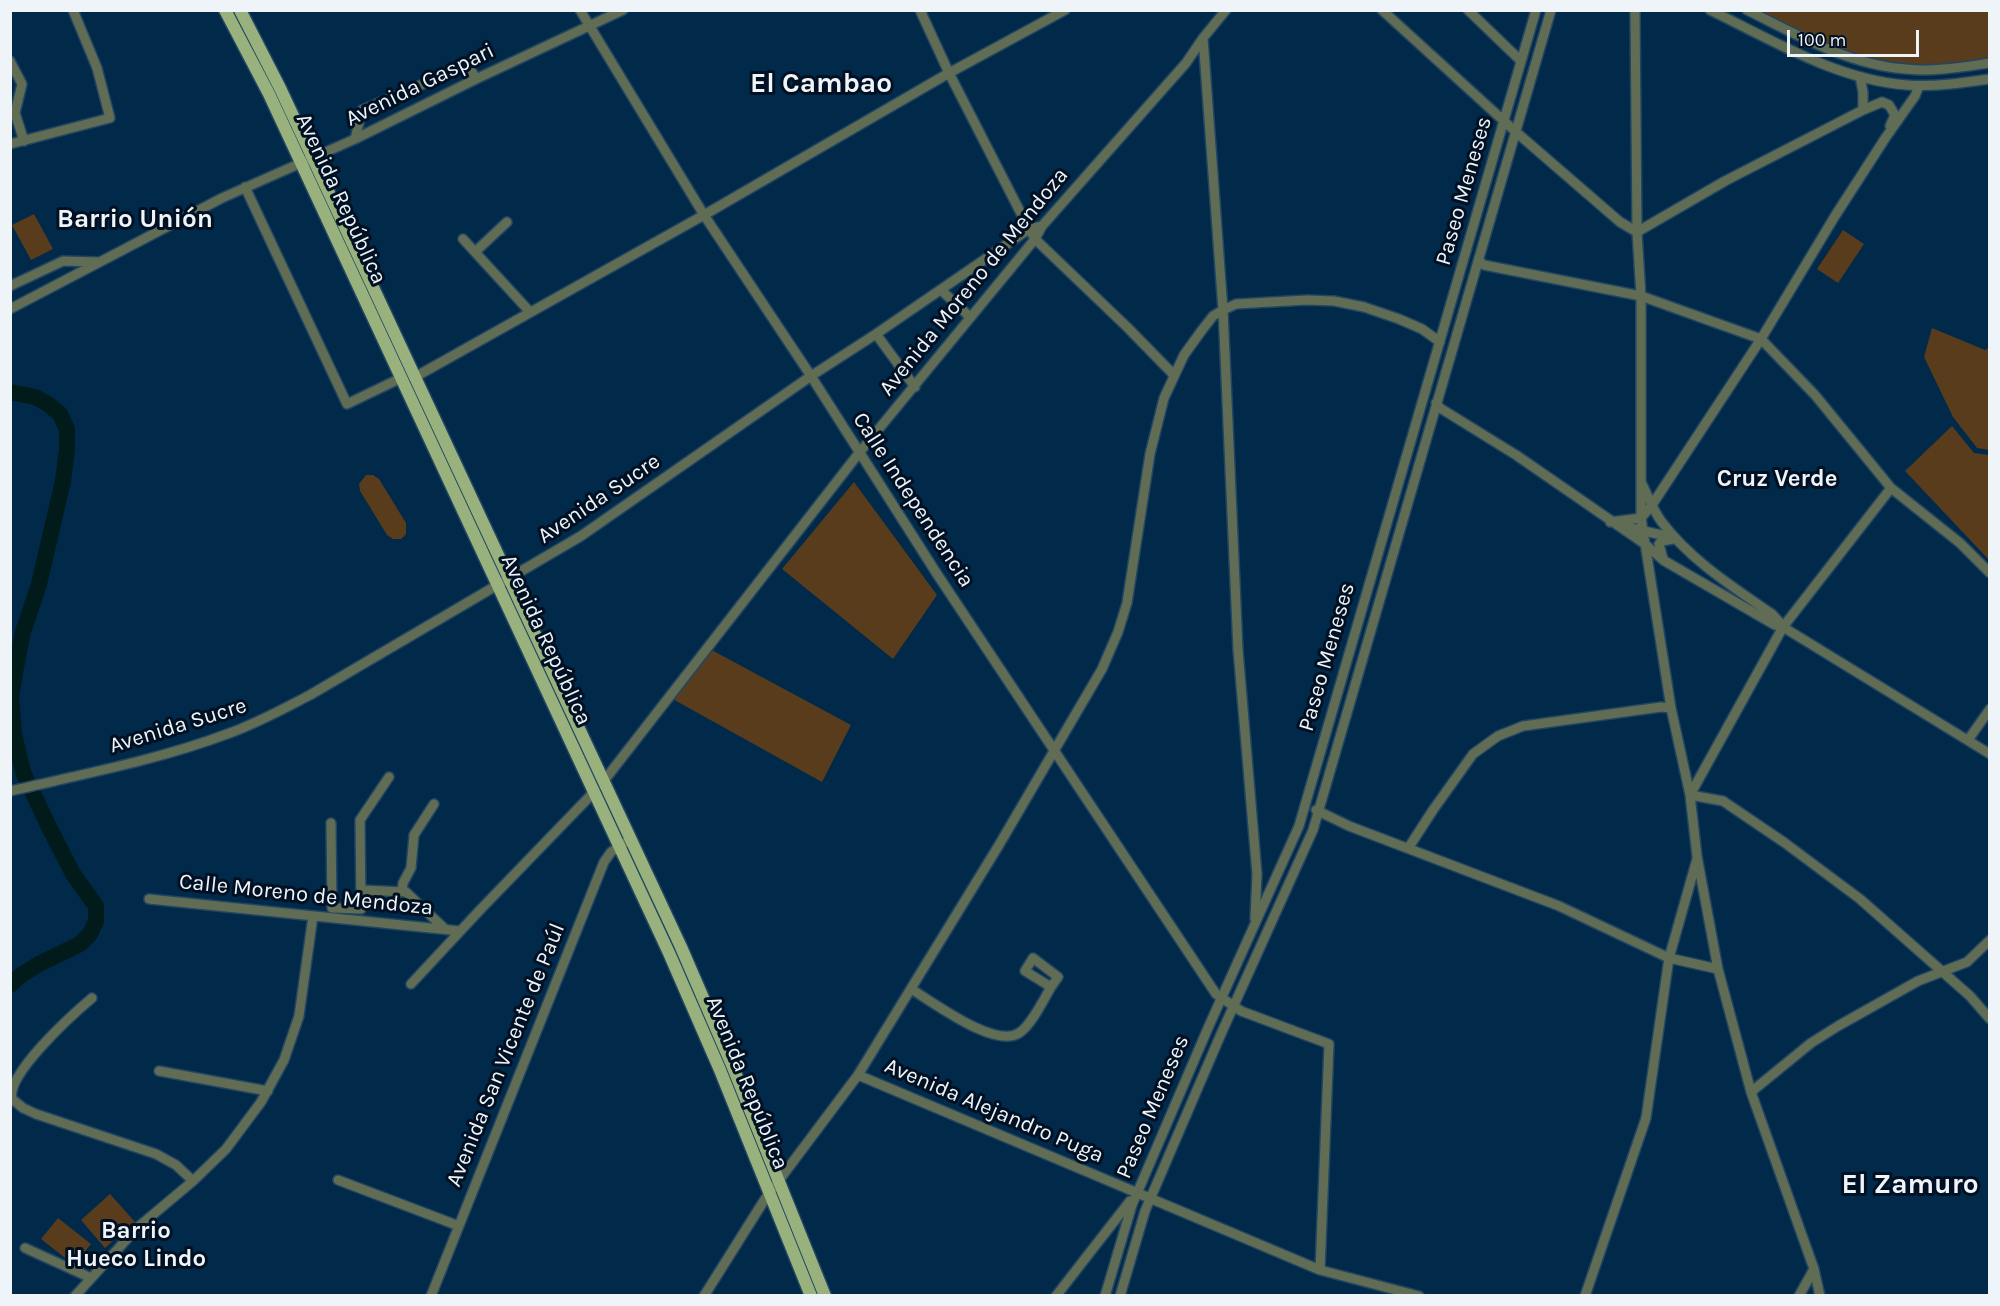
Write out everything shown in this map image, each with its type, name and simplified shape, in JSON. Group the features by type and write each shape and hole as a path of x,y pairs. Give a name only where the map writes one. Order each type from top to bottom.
{"main road":[{"name":"Avenida República","path":"225,10 269,94 690,998 811,1296"},
{"name":"Avenida República","path":"240,10 313,158 702,993 825,1296"}],"street":[{"path":"10,144 110,118 97,68 73,10"},
{"name":"Calle Independencia","path":"580,10 704,215 859,453 1189,955 1216,994 1227,1003"},
{"name":"Avenida Gaspari","path":"10,309 245,187 355,139 623,10"},
{"path":"920,10 949,74 1035,239 1174,375"},
{"path":"415,377 704,215 1050,14 1065,10"},
{"name":"Avenida Moreno de Mendoza","path":"603,782 859,453 1035,239 1042,226 1186,63 1226,10"},
{"path":"1382,10 1515,132 1620,222 1637,232"},
{"path":"1468,10 1521,62"},
{"name":"Paseo Meneses","path":"1120,1296 1139,1229 1255,925 1290,848 1305,805 1536,10"},
{"name":"Paseo Meneses","path":"1105,1296 1137,1192 1227,1003 1304,854 1319,812 1551,10"},
{"path":"1635,10 1643,532 1671,708 1690,795 1697,856 1718,969 1751,1092 1814,1269 1820,1296"},
{"path":"1710,10 1815,60 1878,82 1919,86 1989,79"},
{"path":"1746,10 1828,49 1881,66 1933,70 1989,63"},
{"path":"1203,38 1222,310 1238,650 1257,874 1255,925"},
{"path":"10,60 22,84 15,113 24,141"},
{"path":"355,139 362,110 468,65 476,79"},
{"path":"1860,77 1863,110"},
{"path":"1610,522 1641,518 1652,505 1761,339 1835,216 1886,136 1915,96 1919,86"},
{"path":"1637,232 1725,181 1881,102 1889,105 1895,115 1886,136"},
{"path":"245,187 347,404 400,378"},
{"path":"475,252 507,222"},
{"name":"Avenida Sucre","path":"10,791 142,760 227,735 310,695 581,536 811,376 942,290 1029,229 1042,226"},
{"path":"463,239 530,312"},
{"path":"10,286 63,261 100,262"},
{"path":"1479,261 1484,265 1641,296 1761,339 1815,395 1891,488 1960,543 1989,573"},
{"path":"942,290 970,318"},
{"path":"704,1296 769,1193 858,1075 1102,669 1118,632 1127,603 1156,427 1164,398 1184,355 1202,330 1213,316 1236,304 1256,301 1334,301 1364,307 1399,319 1422,329 1440,342"},
{"path":"876,334 915,387"},
{"path":"1436,403 1440,408 1516,455 1645,544 1663,560 1775,625 1783,627 1989,754"},
{"path":"1641,482 1650,490 1667,483"},
{"path":"1641,482 1660,520 1675,538 1698,561 1772,614 1783,627"},
{"path":"1690,795 1783,627 1891,488"},
{"path":"1610,522 1643,532 1675,538"},
{"path":"1663,560 1659,544 1675,538"},
{"path":"1409,848 1473,754 1498,736 1523,726 1661,707 1671,708"},
{"path":"1968,740 1989,710"},
{"path":"331,823 332,908 361,909 360,820 389,777"},
{"name":"Calle Moreno de Mendoza","path":"411,984 594,792"},
{"path":"1690,795 1723,801 1785,843 1860,899 1970,996 1989,1019"},
{"path":"402,892 403,883 411,868 414,835 434,804"},
{"path":"1305,805 1559,906 1669,958 1718,969"},
{"name":"Avenida San Vicente de Paúl","path":"431,1296 599,874 609,855 631,839"},
{"path":"1585,1296 1647,1118 1669,958 1697,856"},
{"path":"361,890 406,892 445,929"},
{"name":"Calle Moreno de Mendoza","path":"148,899 460,931"},
{"path":"75,1296 137,1228 193,1181 226,1149 268,1091 284,1059 299,1016 313,916"},
{"path":"1751,1092 1811,1043 1917,981 1967,962 1989,940"},
{"path":"911,988 979,1030 1008,1037 1020,1033 1051,987"},
{"path":"92,998 66,1020 28,1062 12,1087 11,1094 14,1101 36,1114 156,1154 176,1165 193,1181"},
{"path":"1227,1003 1329,1044 1320,1270"},
{"path":"159,1071 268,1091"},
{"name":"Avenida Alejandro Puga","path":"858,1075 1320,1270 1419,1296"},
{"path":"338,1180 459,1226"},
{"path":"1056,1296 1137,1192"},
{"path":"25,1248 91,1278"},
{"path":"1799,1296 1814,1269"}],"shaded area":[{"path":"1754,11 1989,11 1989,64 1948,69 1875,62 1837,49"},
{"path":"34,214 53,249 31,260 12,225"},
{"path":"1843,230 1864,244 1838,283 1817,269"},
{"path":"1932,328 1985,350 1989,348 1989,450 1977,448 1953,417 1924,357"},
{"path":"1952,426 1974,453 1989,455 1989,560 1905,471"},
{"path":"366,475 373,475 379,479 406,523 406,534 401,539 393,539 387,535 360,491 359,484"},
{"path":"854,482 937,595 893,659 782,569"},
{"path":"708,648 851,725 822,782 669,697"},
{"path":"110,1194 135,1222 105,1248 81,1220"},
{"path":"58,1218 91,1244 74,1265 41,1239"}],"waterway":[{"path":"10,392 35,397 48,404 60,414 67,429 63,481 39,584 23,632 16,667 11,697 14,734 23,772 48,825 73,874 96,906 96,921 90,934 80,944 37,965 10,985"}],"district":[{"name":"El Cambao","path":"821,84"},
{"name":"Barrio Unión","path":"135,220"},
{"name":"Cruz Verde","path":"1777,479"},
{"name":"El Zamuro","path":"1910,1185"},
{"name":"Barrio Hueco Lindo","path":"136,1245"}]}
